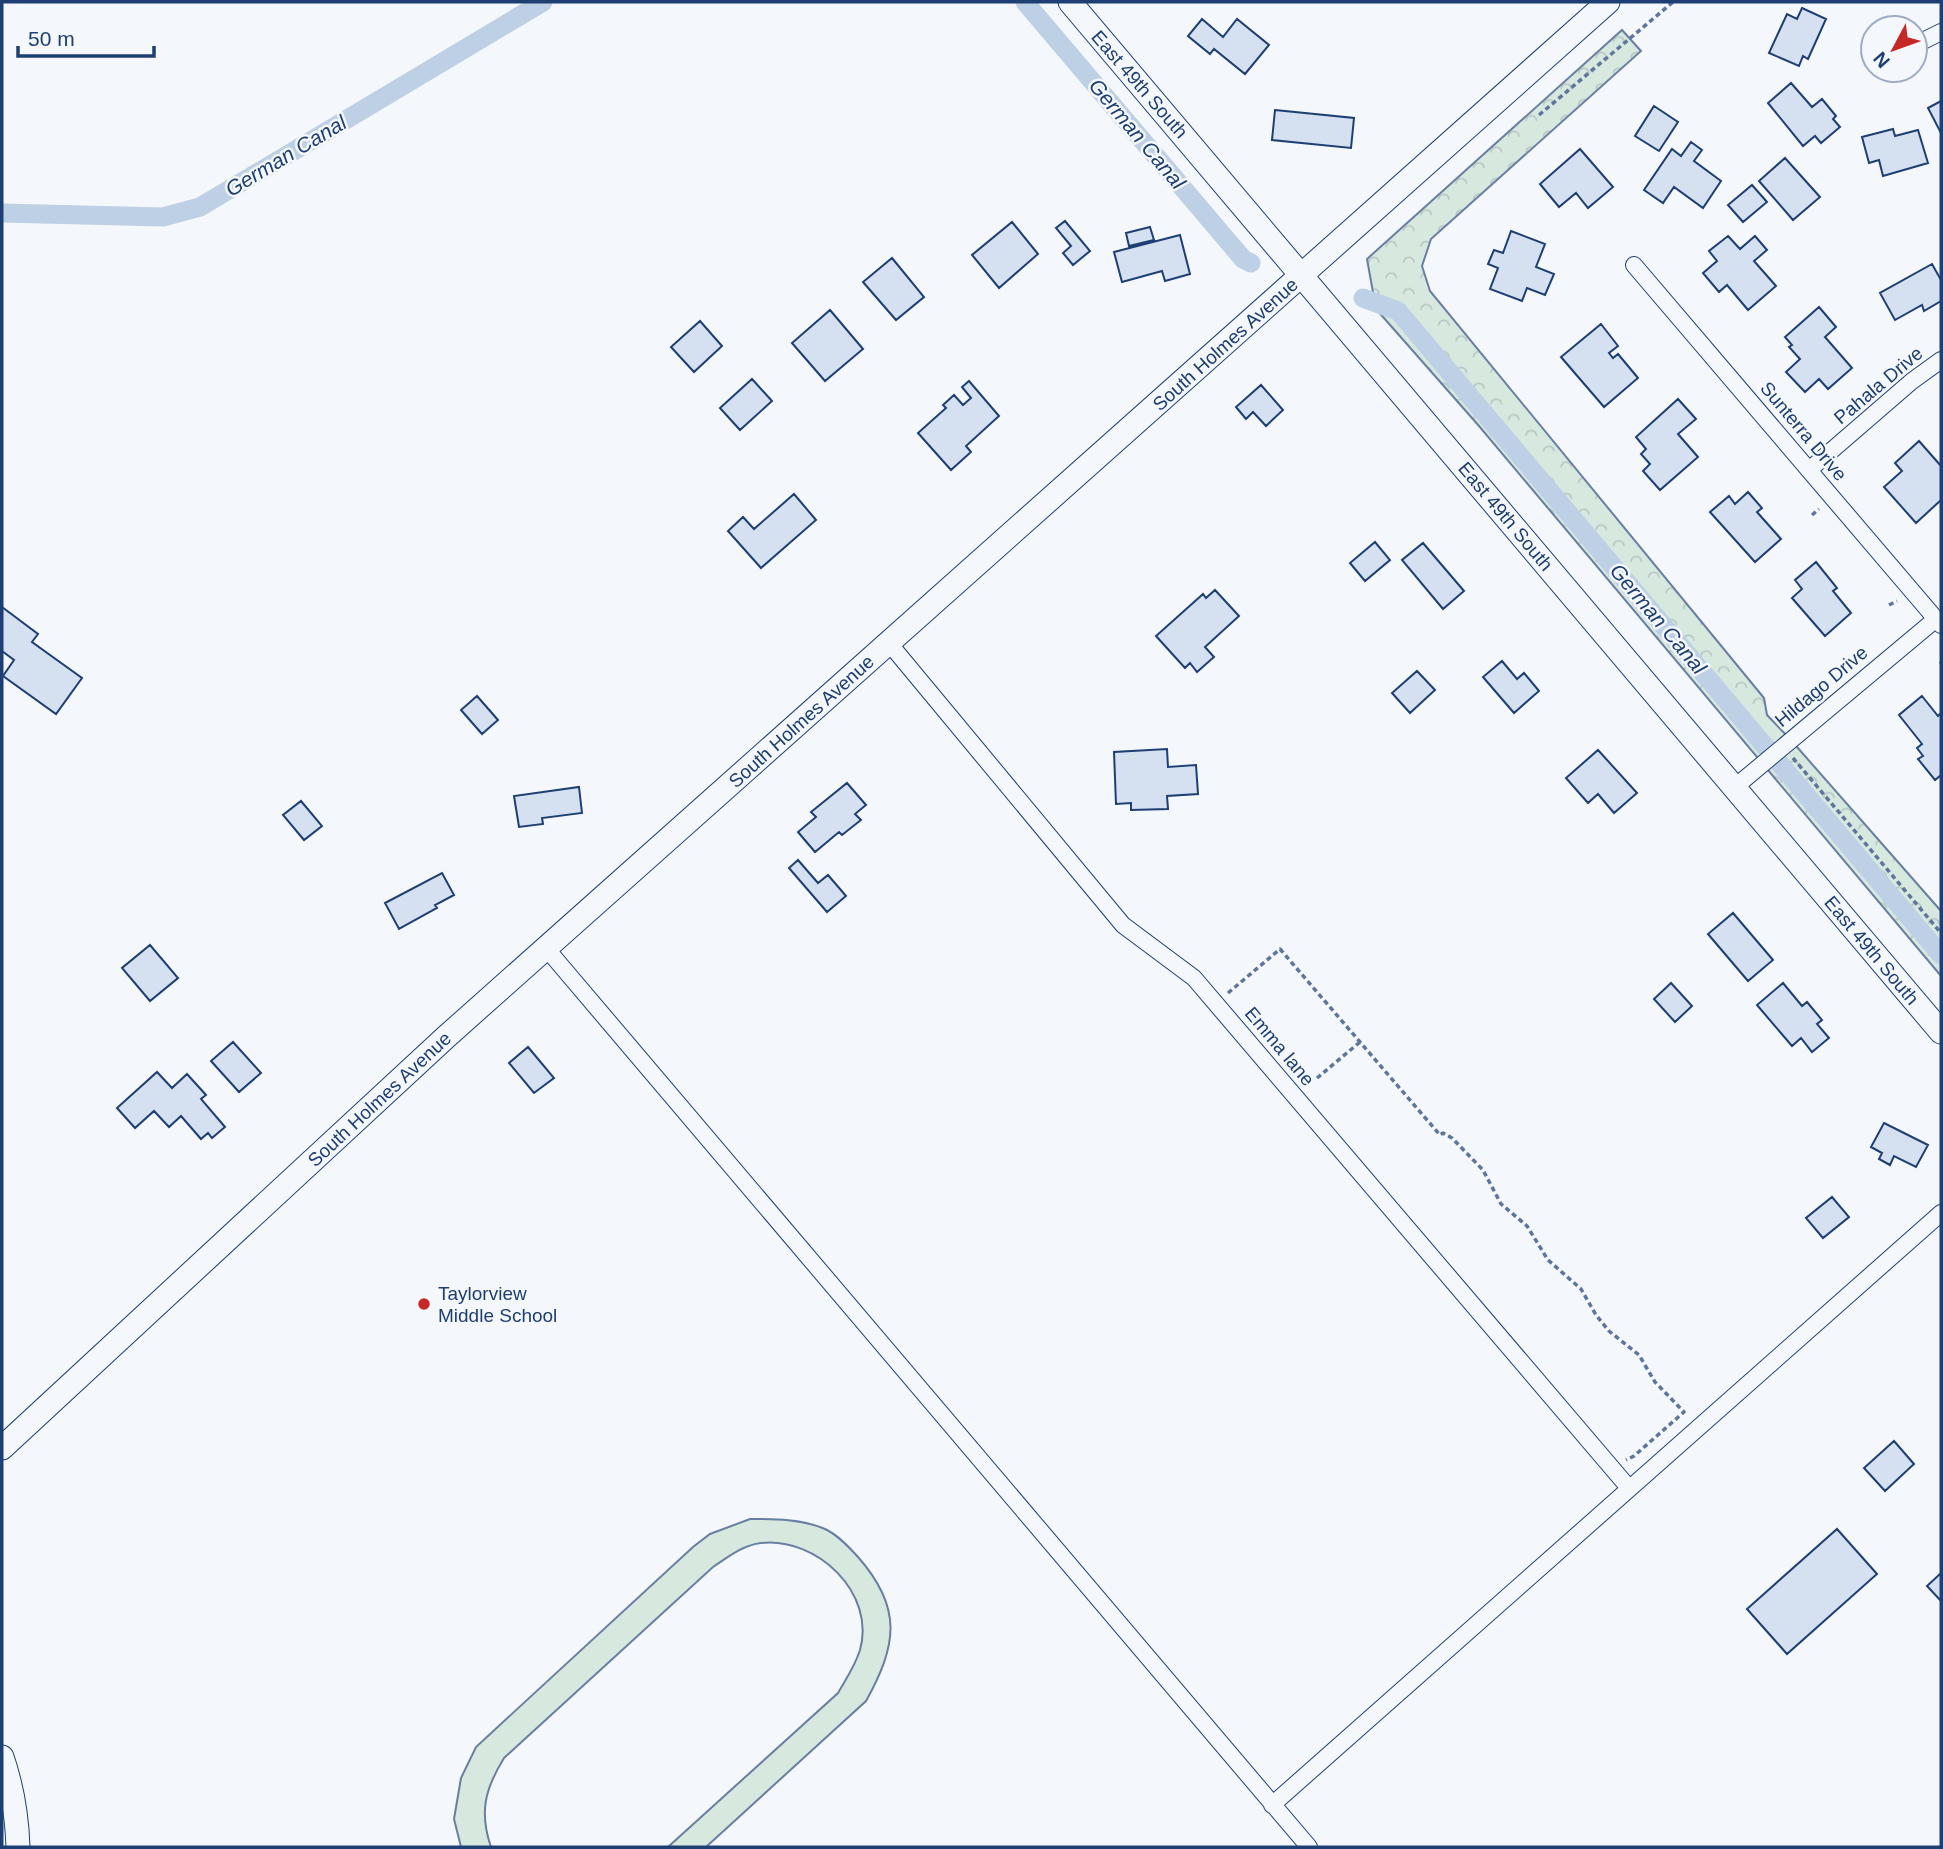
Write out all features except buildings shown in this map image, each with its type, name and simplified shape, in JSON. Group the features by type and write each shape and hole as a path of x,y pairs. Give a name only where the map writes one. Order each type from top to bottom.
{"street":[{"name":"East 49th South","path":"1070,2 1941,1032"},
{"name":"South Holmes Avenue","path":"2,1448 446,1037 1608,2"},
{"name":"Sunterra Drive","path":"1634,265 1939,622"},
{"name":"Pahala Drive","path":"1809,470 1941,359"},
{"name":"Hildago Drive","path":"1735,787 1783,745 1939,622"},
{"name":"Emma lane","path":"889,643 1123,925 1194,978 1629,1488"},
{"path":"546,948 1309,1847"},
{"path":"1272,1805 1941,1213"},
{"path":"2,1757 9,1778 18,1847"}],"path":[{"path":"1539,115 1673,2"},
{"path":"1812,515 1819,509"},
{"path":"1889,605 1897,601"},
{"path":"1783,745 1941,933"},
{"path":"1223,997 1280,948 1440,1135 1443,1133 1452,1138 1483,1170 1501,1204 1527,1226 1548,1260 1581,1289 1609,1331 1639,1355 1655,1381 1684,1412 1626,1460"},
{"path":"1317,1078 1360,1042"}],"green space":[{"path":"1622,30 1641,51 1431,239 1422,266 1430,291 1764,698 1767,715 1941,911 1941,976 1479,426 1376,309 1367,259"},
{"path":"750,1519 798,1521 825,1529 847,1545 873,1576 883,1593 890,1627 884,1662 866,1701 706,1847 668,1847 838,1693 860,1650 863,1629 859,1608 838,1573 821,1559 802,1549 782,1544 761,1543 748,1546 713,1567 504,1758 492,1780 486,1801 485,1823 491,1847 461,1847 454,1819 461,1778 476,1747 693,1547 710,1534"}],"waterway":[{"name":"German Canal","path":"2,213 163,217 200,207 543,2"},
{"name":"German Canal","path":"1025,2 1243,259 1251,263"},
{"name":"German Canal","path":"1363,298 1398,311 1941,955"}],"place":[{"name":"Taylorview Middle School","path":"424,1304"}]}
